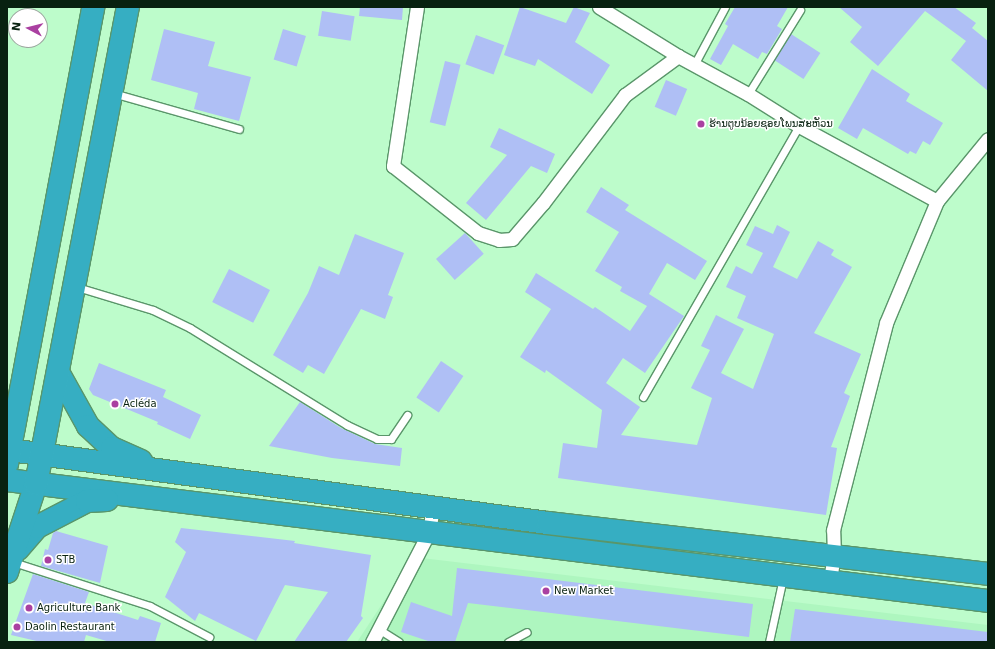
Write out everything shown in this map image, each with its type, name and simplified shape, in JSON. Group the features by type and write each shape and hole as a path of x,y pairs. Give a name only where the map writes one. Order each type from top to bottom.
{"highway":[{"path":"93,7 8,455 42,454 433,508 834,554 988,574"},
{"path":"11,563 36,484 113,93 128,7"},
{"path":"58,372 88,426 112,448 164,471"},
{"path":"7,480 988,600"},
{"path":"11,563 37,528 87,501 156,499"}],"street":[{"path":"417,7 393,166 478,233 499,240 512,239 543,203 625,95 678,56"},
{"path":"599,7 678,56 748,94 799,126 937,201"},
{"path":"830,580 834,554 833,530 886,323 937,201 988,139"},
{"path":"372,642 380,630 429,532 433,508"}],"lane":[{"path":"694,65 725,7"},
{"path":"748,94 800,10"},
{"path":"113,93 239,129"},
{"path":"643,397 799,126"},
{"path":"75,287 153,310 190,328 347,425 377,439 391,439 407,415"},
{"path":"11,563 150,606 209,637"},
{"path":"768,642 783,576"},
{"path":"380,630 399,642"},
{"path":"508,642 527,632"}],"shaded area":[{"name":"New Market","path":"413,557 988,625 988,642 357,642"}],"building":[{"path":"360,7 403,7 402,20 359,16"},
{"path":"520,7 566,23 574,7 590,13 575,42 610,65 592,94 538,59 535,66 504,55"},
{"path":"735,7 788,7 777,26 782,29 767,54 762,52 758,59 733,44 721,65 710,59 728,26 725,24"},
{"path":"839,7 954,7 976,23 972,28 988,41 988,91 951,60 966,41 925,11 878,66 850,42 862,27"},
{"path":"322,11 355,16 351,41 318,36"},
{"path":"164,29 215,42 208,66 251,77 239,121 194,109 198,93 151,80"},
{"path":"283,29 306,36 297,67 274,60"},
{"path":"791,34 820,53 803,79 774,60"},
{"path":"476,35 504,45 494,74 465,64"},
{"path":"445,61 461,65 445,126 430,122"},
{"path":"872,69 910,94 906,101 943,123 930,145 923,141 916,154 910,151 908,154 863,128 857,139 838,128"},
{"path":"666,80 687,89 676,116 655,107"},
{"path":"499,128 555,154 547,173 531,166 486,220 466,203 507,155 490,147"},
{"path":"601,187 629,205 625,210 707,261 695,280 667,263 649,294 684,316 645,373 623,358 606,383 640,407 621,435 697,445 712,398 691,388 710,350 701,346 716,315 744,329 721,373 753,389 774,334 737,318 746,296 726,287 736,266 752,274 763,253 746,245 755,226 773,234 777,225 790,232 773,267 797,279 818,241 834,250 831,255 852,267 814,333 861,354 844,393 850,396 831,447 837,448 826,515 558,478 563,443 597,448 602,410 546,370 545,373 520,357 551,309 525,292 536,273 593,309 595,307 630,331 647,306 620,291 622,287 595,271 619,232 586,212"},
{"path":"465,233 484,254 455,280 436,259"},
{"path":"355,234 404,253 388,295 393,297 385,319 361,309 324,374 308,365 303,373 273,355 308,293 319,266 339,275"},
{"path":"229,269 270,290 253,323 212,302"},
{"path":"441,361 463,376 439,413 416,397"},
{"path":"99,363 166,390 163,397 201,415 190,439 157,424 158,422 93,395 89,389"},
{"path":"300,402 341,428 375,444 402,448 400,466 332,458 269,446"},
{"path":"181,528 295,541 294,543 371,555 361,616 363,618 346,642 294,642 328,592 285,585 256,641 199,613 195,621 165,597 186,552 175,542"},
{"path":"56,531 108,546 100,583 41,566 45,549 48,550 53,533"},
{"path":"457,568 753,604 749,637 468,603 455,642 431,642 401,632 411,602 452,616"},
{"path":"33,574 89,592 85,603 138,620 140,616 161,623 155,642 110,642 86,635 84,642 41,642 11,635"},
{"path":"795,609 988,632 988,642 790,642"}],"place":[{"name":"ຮ້ານຕູບນ້ອຍຊອຍໂພນສະຫັວນ","path":"701,124"},
{"name":"Acléda","path":"115,404"},
{"name":"STB","path":"48,560"},
{"name":"New Market","path":"546,591"},
{"name":"Agriculture Bank","path":"29,608"},
{"name":"Daolin Restaurant","path":"17,627"}]}
